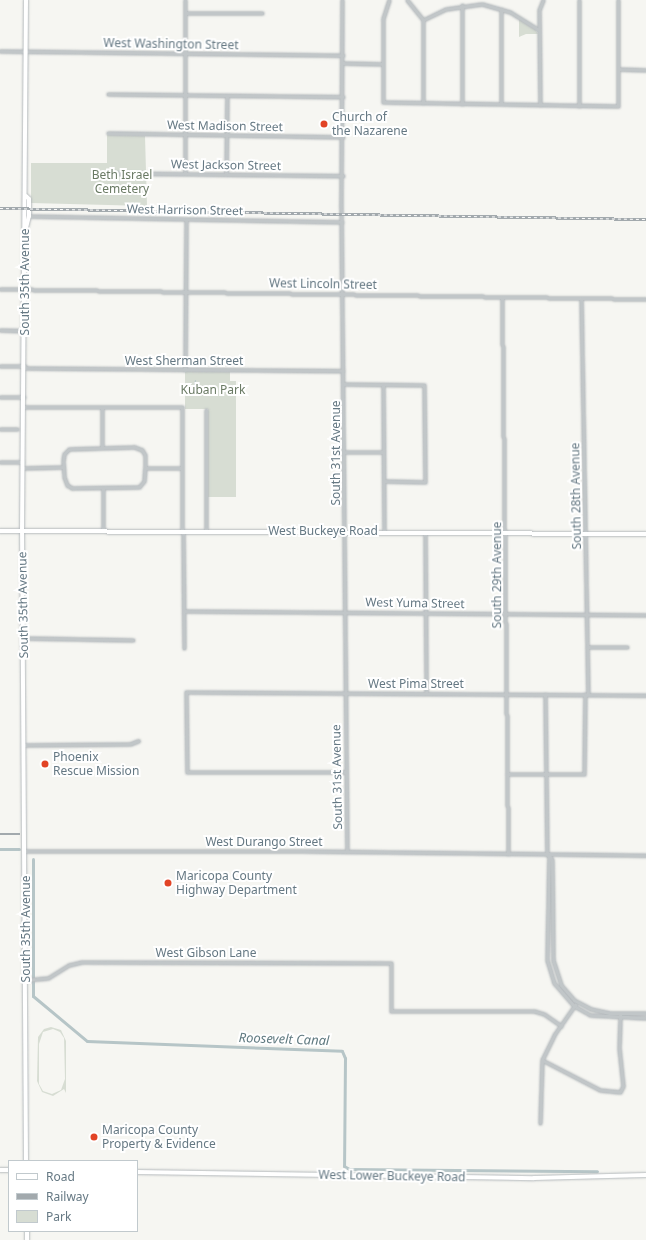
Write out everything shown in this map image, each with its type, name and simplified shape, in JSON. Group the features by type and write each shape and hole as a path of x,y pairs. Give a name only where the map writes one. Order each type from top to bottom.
{"main road":[{"name":"South 35th Avenue","path":"26,0 26,196 24,224 26,228 25,367 22,531 26,1160"},
{"path":"26,196 29,199 29,216 26,228"},
{"name":"West Buckeye Road","path":"0,531 384,531 646,534"},
{"name":"West Lower Buckeye Road","path":"138,1172 534,1178 646,1175"}],"street":[{"path":"185,0 185,173"},
{"name":"South 31st Avenue","path":"342,0 342,294 347,851"},
{"path":"389,0 383,20 383,102 579,106 618,106 618,0"},
{"path":"406,0 423,20 423,103"},
{"path":"540,105 539,10 543,0"},
{"path":"579,0 579,106"},
{"path":"423,20 446,9 462,5 482,4 501,9 522,18 540,30"},
{"path":"462,5 462,104"},
{"path":"501,9 501,104"},
{"path":"185,13 262,13"},
{"name":"West Washington Street","path":"0,51 343,55"},
{"path":"343,63 383,64"},
{"path":"618,69 646,70"},
{"path":"108,94 343,98"},
{"path":"226,174 227,96"},
{"name":"West Madison Street","path":"108,133 343,136"},
{"name":"West Jackson Street","path":"108,173 343,176"},
{"name":"West Harrison Street","path":"29,216 342,222"},
{"path":"185,370 186,219"},
{"name":"West Lincoln Street","path":"0,289 646,298"},
{"name":"South 29th Avenue","path":"502,296 506,532 508,854"},
{"name":"South 28th Avenue","path":"546,774 584,774 587,647 581,298"},
{"path":"0,330 25,330"},
{"name":"West Sherman Street","path":"0,366 185,370 343,371"},
{"path":"344,384 424,385 425,482 384,481"},
{"path":"383,385 384,531"},
{"path":"0,397 24,397"},
{"path":"24,407 182,407 184,648"},
{"path":"102,407 102,448"},
{"path":"206,410 206,531"},
{"path":"0,429 17,429"},
{"path":"134,447 142,450 145,455 144,481 139,487 72,488 67,485 63,467 64,454 69,449 102,448 134,447"},
{"path":"344,452 384,452"},
{"path":"0,462 23,462"},
{"path":"23,468 63,467"},
{"path":"145,468 182,468"},
{"path":"103,488 103,531"},
{"path":"425,532 426,693"},
{"name":"West Yuma Street","path":"184,611 345,611 646,615"},
{"path":"23,638 132,640"},
{"path":"587,647 627,647"},
{"name":"West Pima Street","path":"346,772 187,772 186,692 646,695"},
{"path":"545,694 548,855 548,968 559,991 574,1006 590,1015 620,1018 646,1018"},
{"path":"24,745 130,744 138,741"},
{"path":"507,774 546,774"},
{"name":"West Durango Street","path":"25,852 347,851 548,855 646,855"},
{"path":"548,855 552,860 554,968 561,985 577,1002 598,1011 646,1013"},
{"name":"West Gibson Lane","path":"26,980 48,978 69,965 82,962 391,963 390,1011 534,1011 544,1014 561,1026"},
{"path":"540,1123 542,1060 561,1026 577,1002"},
{"path":"542,1060 600,1090 620,1092 623,1086 619,1048 620,1013"}],"green space":[{"path":"519,18 535,29 538,34 526,34 519,37"},
{"name":"Beth Israel Cemetery","path":"107,135 145,136 147,206 31,203 31,163 107,163"},
{"name":"Kuban Park","path":"185,371 230,372 230,381 236,381 236,497 207,497 208,409 185,409"},
{"path":"51,1027 61,1030 66,1041 66,1093 64,1089 53,1096 42,1092 37,1081 38,1037 44,1029","holes":["53,1029 60,1032 64,1038 65,1079 61,1090 52,1094 43,1091 39,1084 39,1044 43,1032"]}],"waterway":[{"path":"194,384 195,380"},
{"name":"Roosevelt Canal","path":"0,849 19,849"},
{"name":"Roosevelt Canal","path":"33,859 33,996 87,1041 342,1051 345,1058 344,1166 349,1169 597,1171"}],"railway":[{"path":"0,208 646,219"},
{"path":"0,834 20,834"}],"place":[{"name":"Church of the Nazarene","path":"324,124"},
{"name":"Phoenix Rescue Mission","path":"45,764"},
{"name":"Maricopa County Highway Department","path":"168,883"},
{"name":"Maricopa County Property & Evidence","path":"94,1137"}]}
